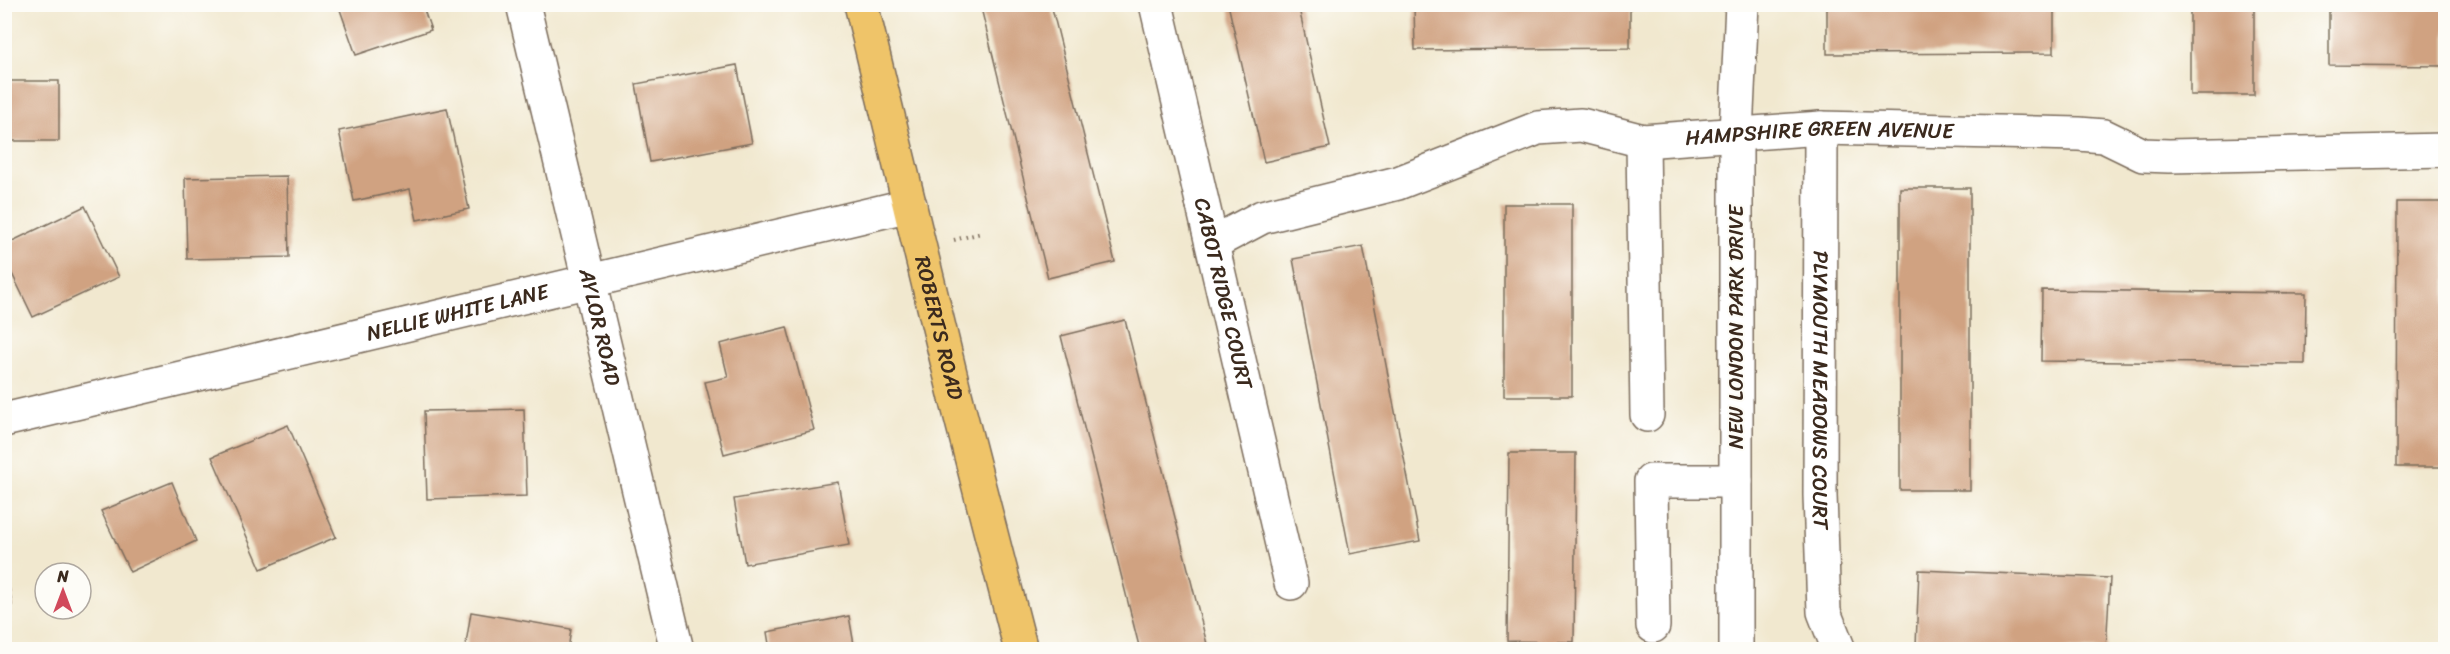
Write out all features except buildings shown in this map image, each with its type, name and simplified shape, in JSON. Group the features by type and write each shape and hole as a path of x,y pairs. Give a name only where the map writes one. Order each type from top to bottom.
{"main road":[{"name":"ROBERTS ROAD","path":"861,4 955,394 1021,650"}],"street":[{"name":"AYLOR ROAD","path":"523,4 677,650"},
{"name":"CABOT RIDGE COURT","path":"1156,4 1291,583"},
{"name":"NEW LONDON PARK DRIVE","path":"1736,650 1736,133 1742,4"},
{"name":"HAMPSHIRE GREEN AVENUE","path":"1213,243 1262,217 1398,183 1538,128 1581,125 1643,141 1821,128 2079,134 2104,136 2143,155 2169,156 2445,150"},
{"name":"PLYMOUTH MEADOWS COURT","path":"1821,128 1820,495 1824,612 1839,650"},
{"path":"1643,141 1647,416"},
{"name":"NELLIE WHITE LANE","path":"4,420 910,205"},
{"path":"1653,626 1651,481 1736,481"}],"path":[{"path":"949,242 981,233"}]}
